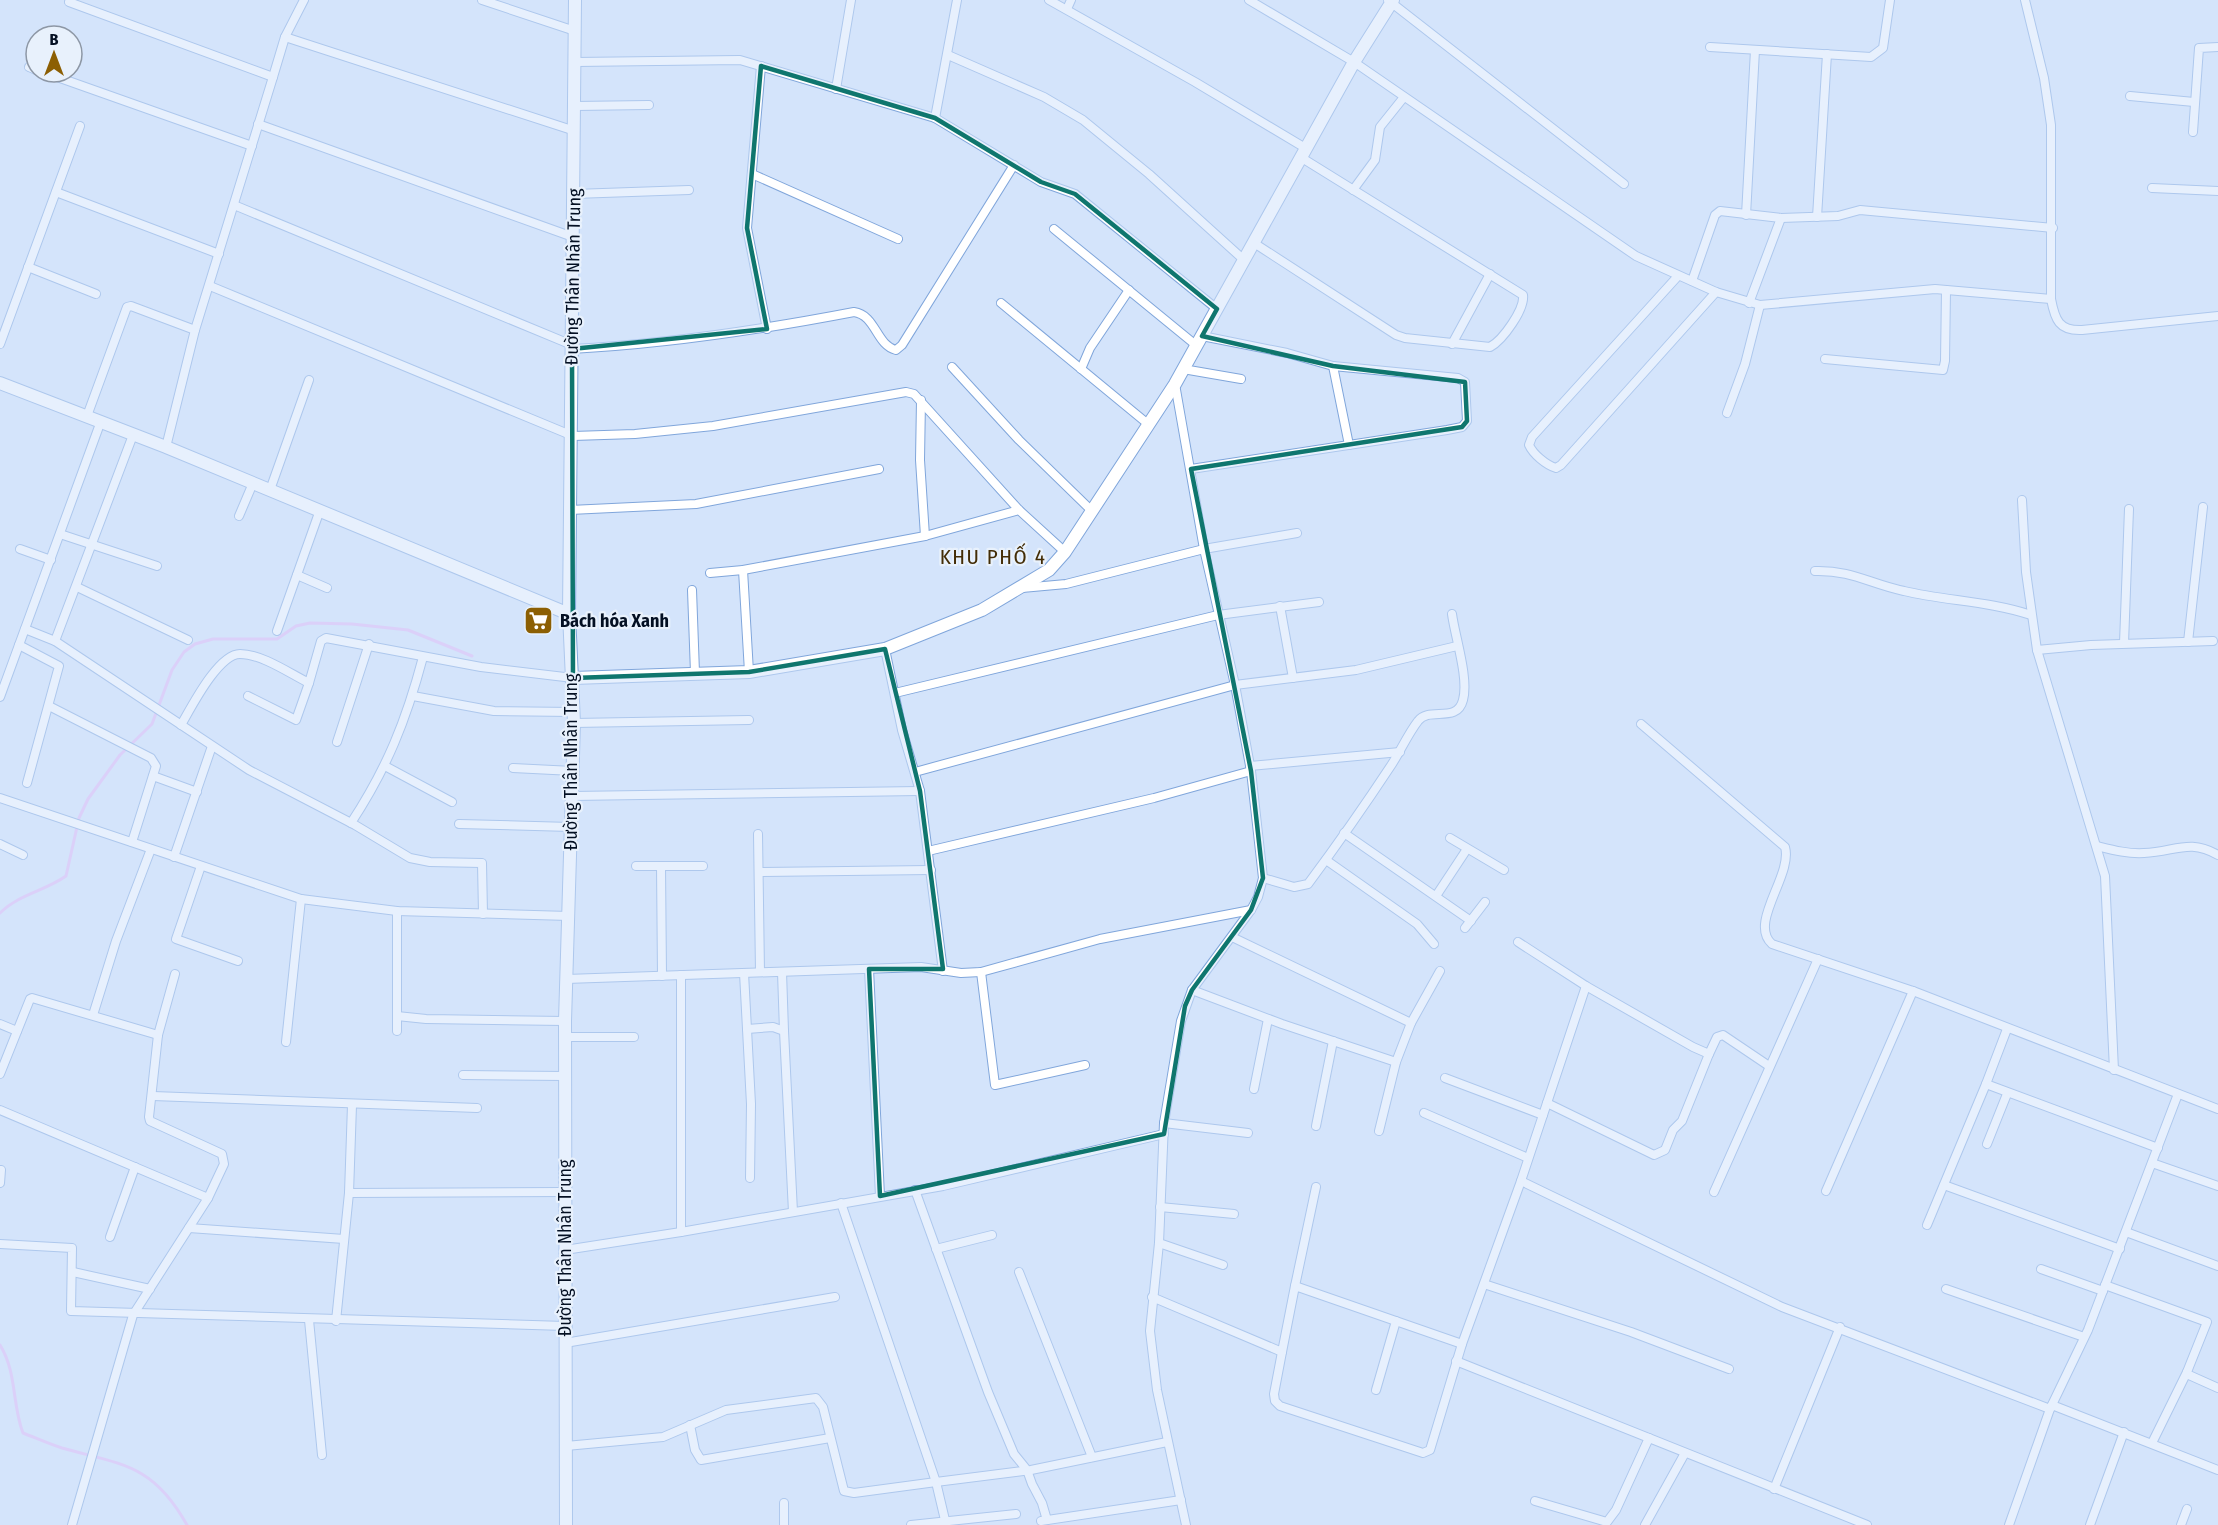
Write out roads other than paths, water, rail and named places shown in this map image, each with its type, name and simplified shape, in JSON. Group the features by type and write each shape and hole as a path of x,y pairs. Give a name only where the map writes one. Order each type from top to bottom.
{"street":[{"path":"165,447 195,330 285,37 304,0"},
{"path":"482,0 575,31"},
{"name":"Đường Thân Nhân Trung","path":"566,1525 565,1021 574,717 569,614 573,436 575,0"},
{"path":"836,89 851,0"},
{"path":"936,118 957,0"},
{"path":"1049,0 1304,154 1353,190 1523,294 1522,305 1498,343 1490,347 1406,338 1396,335 1254,243"},
{"path":"1067,9 1071,0"},
{"path":"1249,0 1354,63 1617,243 1678,276 1716,292 1760,305 1841,296 1946,290 2051,299"},
{"path":"1710,47 1871,57 1883,48 1890,0"},
{"path":"2025,0 2048,99 2053,228 2051,299 2058,323 2063,328 2073,330 2218,316"},
{"path":"248,696 296,720 323,638 369,644 423,657 573,678 749,672 885,649 982,610 1022,588 1049,570 1065,552 1175,384 1390,1 1624,184"},
{"path":"69,2 273,77"},
{"path":"285,37 575,131"},
{"path":"2193,132 2199,48 2218,47"},
{"path":"1746,215 1755,50"},
{"path":"1817,217 1827,54"},
{"path":"948,55 1044,97 1083,120 1149,174 1244,260"},
{"path":"575,62 734,60 936,118 1041,182 1075,194 1217,309"},
{"path":"761,66 747,228 766,329"},
{"path":"77,84 252,146"},
{"path":"2130,96 2194,102"},
{"path":"1353,190 1375,160 1380,127 1404,97"},
{"path":"575,106 649,105"},
{"path":"258,124 573,237"},
{"path":"0,344 80,126"},
{"path":"234,205 572,347 668,342 766,329 854,312 868,318 887,345 898,349 1014,165"},
{"path":"752,174 898,239"},
{"path":"2152,188 2218,191"},
{"path":"574,194 688,190"},
{"path":"56,192 219,254"},
{"path":"1692,281 1715,215 1720,211 1781,218 1843,215 1860,210 2053,228"},
{"path":"1749,303 1781,218"},
{"path":"1054,229 1129,290 1199,341 1287,353 1333,366 1458,378 1465,381 1467,421 1462,427 1191,469"},
{"path":"28,267 96,294"},
{"path":"1452,344 1490,274"},
{"path":"1678,276 1532,437 1529,445 1532,450 1551,466 1556,468 1561,465 1716,292"},
{"path":"210,286 573,436 635,434 713,426 906,392 914,394 1019,510 1065,552"},
{"path":"1081,369 1090,348 1129,290"},
{"path":"1825,359 1943,369 1946,290"},
{"path":"1001,303 1148,424"},
{"path":"1727,413 1745,364 1760,305"},
{"path":"87,416 127,307 131,306 195,330"},
{"path":"1333,366 1348,444"},
{"path":"952,367 1019,440 1092,511"},
{"path":"1183,369 1241,379"},
{"path":"270,490 309,380"},
{"path":"0,383 165,447 569,614"},
{"path":"1175,384 1204,549 1235,685 1250,769 1263,878 1258,897 1251,910 1192,990 1181,1021 1164,1123 1159,1243 1149,1331 1151,1357 1167,1442 1186,1525"},
{"path":"921,400 920,460 925,536"},
{"path":"0,697 101,422"},
{"path":"55,641 133,435"},
{"path":"570,510 696,504 879,468"},
{"path":"239,516 253,483"},
{"path":"2022,500 2031,615 2037,650 2105,876 2114,1070"},
{"path":"2188,642 2203,507"},
{"path":"2124,643 2129,509"},
{"path":"278,631 320,510"},
{"path":"710,573 743,570 925,536 1019,510"},
{"path":"60,534 157,566"},
{"path":"1022,588 1066,584 1204,549 1296,534"},
{"path":"20,549 51,560"},
{"path":"743,570 749,672"},
{"path":"1815,571 1848,572 1903,591 1985,604 2031,615"},
{"path":"297,575 327,588"},
{"path":"77,587 188,640"},
{"path":"692,590 695,674"},
{"path":"895,693 1218,615 1319,602"},
{"path":"1280,606 1293,678"},
{"path":"1263,878 1301,887 1308,884 1422,717 1449,714 1461,705 1464,698 1463,681 1452,614"},
{"path":"25,628 55,641 249,770 351,823 410,858 430,862 482,862 483,914"},
{"path":"2037,650 2124,643 2213,641"},
{"path":"338,742 369,644"},
{"path":"19,645 59,666 27,783"},
{"path":"915,772 1235,685 1356,670 1457,646"},
{"path":"885,649 920,791 944,971"},
{"path":"181,725 209,679 237,654 250,655 309,683"},
{"path":"351,823 385,766 413,696 423,657"},
{"path":"413,696 494,711 574,717 749,720"},
{"path":"49,706 136,750 154,762 153,776 132,843"},
{"path":"1641,724 1785,847 1787,855 1765,921 1765,934 1772,944 1913,991 2218,1109"},
{"path":"174,857 212,746"},
{"path":"928,851 1154,798 1250,769 1400,752"},
{"path":"385,766 452,802"},
{"path":"513,768 573,771"},
{"path":"153,776 197,792"},
{"path":"572,796 920,791"},
{"path":"0,798 301,899 397,910 569,916"},
{"path":"459,824 571,827"},
{"path":"1344,833 1471,921"},
{"path":"758,834 760,972"},
{"path":"1449,838 1504,870"},
{"path":"0,844 23,855"},
{"path":"2097,846 2137,853 2163,852 2198,845 2218,855"},
{"path":"93,1016 116,942 151,849"},
{"path":"1436,896 1467,849"},
{"path":"1326,860 1417,924 1434,944"},
{"path":"201,866 176,939 237,961"},
{"path":"636,866 703,866"},
{"path":"661,866 662,975"},
{"path":"760,872 931,870"},
{"path":"286,1042 301,899"},
{"path":"1465,928 1485,902"},
{"path":"396,1031 397,910"},
{"path":"566,979 921,967 944,971 981,972 1100,939 1251,910"},
{"path":"1232,937 1411,1023"},
{"path":"1518,942 1586,986 1709,1054"},
{"path":"1714,1192 1818,959"},
{"path":"869,969 880,1196"},
{"path":"1379,1131 1396,1062 1411,1023 1440,971"},
{"path":"783,972 794,1212"},
{"path":"981,972 995,1085 1085,1065"},
{"path":"744,973 751,1104 750,1178"},
{"path":"72,1525 134,1315 208,1198 224,1157 150,1121 158,1035 175,974"},
{"path":"681,975 681,1232"},
{"path":"1316,1187 1282,1352 1274,1394 1275,1401 1280,1406 1423,1453 1430,1450 1462,1344 1521,1181 1586,986"},
{"path":"1192,990 1268,1019 1396,1062"},
{"path":"1826,1191 1913,991"},
{"path":"0,1074 30,999 33,998 158,1035"},
{"path":"396,1016 426,1019 565,1021"},
{"path":"1254,1089 1268,1019"},
{"path":"0,1024 17,1031"},
{"path":"747,1029 773,1027 784,1031"},
{"path":"1927,1225 2007,1029"},
{"path":"1547,1103 1654,1155 1665,1150 1672,1130 1682,1121 1717,1037 1723,1035 1770,1066"},
{"path":"565,1037 634,1037"},
{"path":"1316,1126 1333,1041"},
{"path":"463,1075 565,1076"},
{"path":"1445,1078 1543,1115"},
{"path":"1986,1084 2007,1094 2158,1148"},
{"path":"1987,1144 2007,1094"},
{"path":"2009,1525 2051,1407 2084,1337 2120,1249 2178,1094"},
{"path":"153,1096 352,1106 477,1108"},
{"path":"336,1321 349,1193 352,1106"},
{"path":"0,1110 208,1198"},
{"path":"1424,1113 1528,1158"},
{"path":"1164,1123 1248,1132"},
{"path":"565,1250 681,1232 915,1190 1164,1134"},
{"path":"2152,1163 2218,1186"},
{"path":"110,1237 135,1167"},
{"path":"0,1183 1,1170"},
{"path":"1521,1181 1782,1307 2124,1432 2218,1470"},
{"path":"1944,1185 2120,1249"},
{"path":"915,1190 992,1401 1014,1454 1027,1470 1042,1503 1044,1521 1181,1500"},
{"path":"349,1193 564,1192"},
{"path":"841,1203 936,1482 945,1520"},
{"path":"1160,1207 1234,1214"},
{"path":"189,1228 344,1239"},
{"path":"2126,1232 2218,1266"},
{"path":"936,1248 992,1234"},
{"path":"1159,1243 1222,1265"},
{"path":"0,1244 69,1246 73,1250 71,1311 134,1315 566,1326"},
{"path":"2041,1269 2207,1322 2187,1372 2152,1443"},
{"path":"73,1272 150,1289"},
{"path":"1019,1272 1092,1457"},
{"path":"1484,1284 1631,1332 1729,1369"},
{"path":"1295,1286 1462,1344"},
{"path":"1946,1289 2084,1337"},
{"path":"566,1342 835,1297"},
{"path":"1152,1297 1282,1352"},
{"path":"309,1320 322,1455"},
{"path":"1376,1390 1396,1321"},
{"path":"1774,1489 1840,1327"},
{"path":"1456,1362 1867,1525"},
{"path":"2187,1372 2218,1388"},
{"path":"566,1446 663,1437 726,1410 816,1398 823,1407 842,1488 847,1493 1027,1470 1167,1442"},
{"path":"690,1425 695,1450 701,1460 779,1449 830,1438"},
{"path":"2090,1525 2124,1432"},
{"path":"1535,1502 1607,1522 1616,1510 1649,1438"},
{"path":"1645,1525 1685,1453"},
{"path":"784,1503 784,1525"},
{"path":"2181,1525 2187,1509"},
{"path":"911,1525 1017,1514"}],"waterway":[{"path":"0,913 15,901 66,876 79,818 88,799 120,755 152,724 172,670 184,652 195,644 213,639 277,639 296,626 310,623 352,624 408,630 472,656"},
{"path":"0,1345 12,1377 23,1433 135,1470 149,1478 162,1490 187,1525"}],"place":[{"name":"Bách hóa Xanh","path":"539,621"}],"district":[{"name":"KHU PHỐ 4","path":"993,557"}]}
